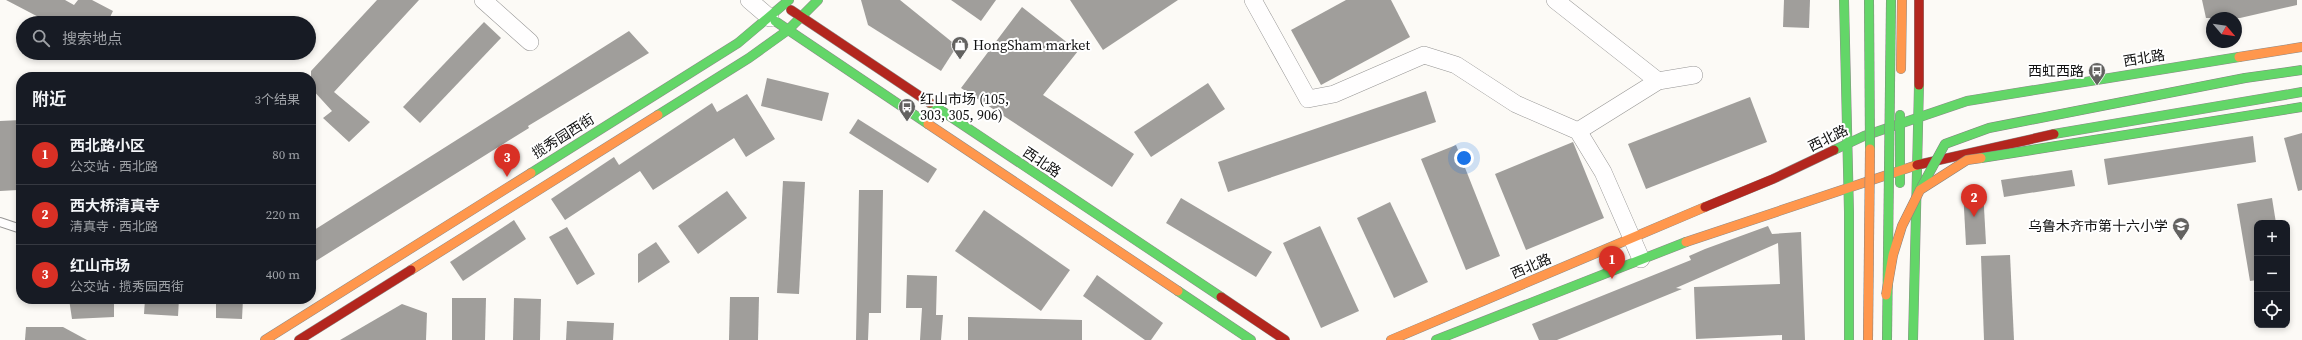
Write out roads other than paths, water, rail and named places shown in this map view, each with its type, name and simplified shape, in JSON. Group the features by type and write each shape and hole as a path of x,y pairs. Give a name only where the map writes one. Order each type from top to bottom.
{"main road":[{"path":"299,340 749,58 788,30 818,0"},
{"path":"1844,0 1847,145 1850,186 1851,239 1849,340"},
{"path":"1851,239 1865,181 1865,0"},
{"path":"1868,0 1870,119 1868,340"},
{"path":"1887,340 1886,295 1891,74 1891,0"},
{"path":"1891,74 1903,0"},
{"path":"1901,77 1903,0"},
{"path":"1913,340 1916,165 1919,116 1919,0"},
{"name":"揽秀园西街","path":"265,340 738,43 787,3"},
{"name":"西北路","path":"787,3 802,17 1285,340"},
{"path":"770,18 1251,340"},
{"name":"西北路","path":"1391,340 1632,236 1773,179 1864,136 1919,116 1967,101 2302,46"},
{"path":"1886,295 1897,242 1910,208 1945,144 1989,128 2245,78 2302,70"},
{"path":"1436,340 1641,259 1787,206 1900,169 1948,156 2085,127 2302,92"},
{"path":"1900,108 1900,192"},
{"path":"1921,189 1967,160 2302,108"},
{"path":"1896,340 1899,208"}],"street":[{"path":"483,0 530,42"},
{"path":"749,0 770,18"},
{"path":"1253,0 1308,99 1334,94 1424,55 1456,65 1516,104 1578,131 1603,172 1641,259"},
{"path":"1555,0 1658,81"},
{"path":"1578,131 1658,81 1694,75"}],"lane":[{"path":"0,222 16,227"}],"place":[{"name":"HongSham market","path":"960,60"},
{"name":"西虹西路","path":"2097,86"},
{"name":"红山市场 (105, 303, 305, 906)","path":"907,122"},
{"name":"红山市场","path":"507,177"},
{"name":"西大桥清真寺","path":"1974,217"},
{"name":"乌鲁木齐市第十六小学","path":"2181,241"},
{"name":"西北路小区","path":"1612,279"}]}
